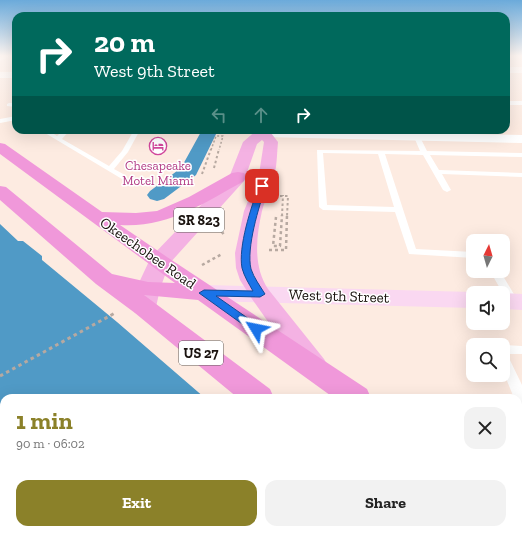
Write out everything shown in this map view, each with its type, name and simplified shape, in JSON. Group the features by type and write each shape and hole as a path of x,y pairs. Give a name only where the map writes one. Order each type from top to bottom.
{"highway":[{"name":"Okeechobee Road","path":"0,146 159,262 350,394"},
{"path":"97,217 131,219 149,218 169,214 238,177"},
{"name":"US 27","path":"0,191 104,279 146,298 254,394"},
{"path":"146,298 204,293"}],"main road":[{"name":"SR 823","path":"146,298 159,262 238,177 250,142 261,134"},
{"path":"265,134 271,142 267,174 253,211 246,253 246,268 251,280 260,294 320,373"},
{"name":"West 9th Street","path":"204,293 466,300"}],"street":[{"path":"371,134 417,137 434,134 522,139"}],"lane":[{"path":"510,103 522,103"},
{"path":"0,121 12,119"},
{"path":"50,134 122,177"},
{"path":"58,139 63,134"},
{"path":"110,170 125,152 135,134"},
{"path":"417,137 447,190"},
{"path":"399,210 323,207 319,151 522,155"},
{"path":"381,152 412,252 466,254"},
{"path":"437,172 522,175"},
{"path":"499,278 513,301"},
{"path":"510,349 522,350"},
{"path":"510,373 519,394"}],"path":[{"path":"200,179 216,136 223,136 212,173"},
{"path":"276,210 273,246 280,246 283,194"},
{"path":"277,196 288,196 286,250"}],"water":[{"path":"0,224 18,241 23,241 42,256 42,260 200,394 0,394"}],"waterway":[{"path":"157,195 189,171 208,134"}],"place":[{"name":"Chesapeake Motel Miami","path":"158,146"}],"route":[{"path":"256,329 204,293 260,294 251,280 246,268 246,253 253,211 262,186"}]}
